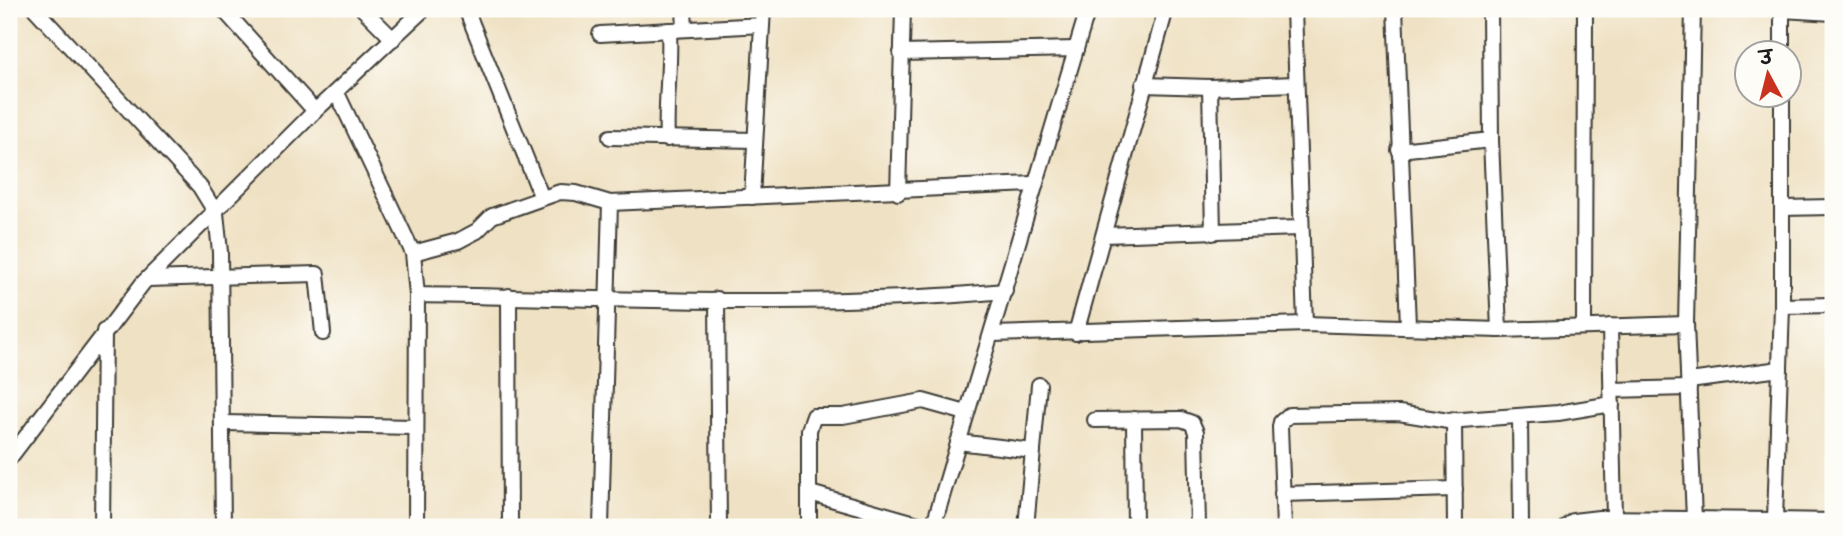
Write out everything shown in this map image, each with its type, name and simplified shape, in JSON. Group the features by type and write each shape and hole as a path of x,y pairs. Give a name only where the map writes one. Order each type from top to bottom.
{"street":[{"path":"36,9 200,187 216,213 222,276 223,527"},
{"path":"223,9 315,111"},
{"path":"363,9 393,39"},
{"path":"9,458 104,331 148,279 315,111 424,9"},
{"path":"466,9 542,198"},
{"path":"684,9 685,29"},
{"path":"752,197 763,9"},
{"path":"898,193 903,9"},
{"path":"810,493 931,527 992,334 1034,184 1088,9"},
{"path":"1076,333 1143,85 1167,9"},
{"path":"1294,9 1305,324"},
{"path":"1395,9 1408,325"},
{"path":"1490,9 1491,140 1499,330"},
{"path":"1584,327 1585,9"},
{"path":"1693,9 1686,324 1694,519"},
{"path":"1782,38 1782,9 1833,13"},
{"path":"600,34 762,25"},
{"path":"667,139 669,30"},
{"path":"901,53 1076,49"},
{"path":"1143,85 1210,87 1296,84"},
{"path":"1210,87 1213,233"},
{"path":"337,93 413,253 417,295 414,426 416,527"},
{"path":"1774,520 1782,306 1782,108"},
{"path":"610,137 755,140"},
{"path":"1399,150 1491,140"},
{"path":"413,253 458,241 477,231 492,216 542,198 568,192 610,204 898,193 1034,184"},
{"path":"601,527 610,204"},
{"path":"1782,208 1833,207"},
{"path":"1104,235 1300,228"},
{"path":"148,279 317,274 323,333"},
{"path":"417,295 609,299 927,298 1005,291"},
{"path":"509,296 510,527"},
{"path":"717,299 719,527"},
{"path":"1782,306 1833,305"},
{"path":"992,334 1305,324 1408,325 1499,330 1686,324"},
{"path":"1610,326 1614,519"},
{"path":"102,527 104,331"},
{"path":"1284,527 1280,428 1281,422 1289,415 1399,412 1454,420 1520,416 1611,397 1780,369"},
{"path":"1026,527 1039,385"},
{"path":"809,527 810,430 814,416 844,416 923,401 966,413"},
{"path":"1520,416 1521,527"},
{"path":"1134,419 1135,527"},
{"path":"1095,420 1188,420 1194,427 1198,527"},
{"path":"1454,420 1455,527"},
{"path":"224,423 414,426"},
{"path":"958,442 1033,451"},
{"path":"1282,494 1455,489"},
{"path":"1566,527 1573,521 1614,519 1833,521"}]}
